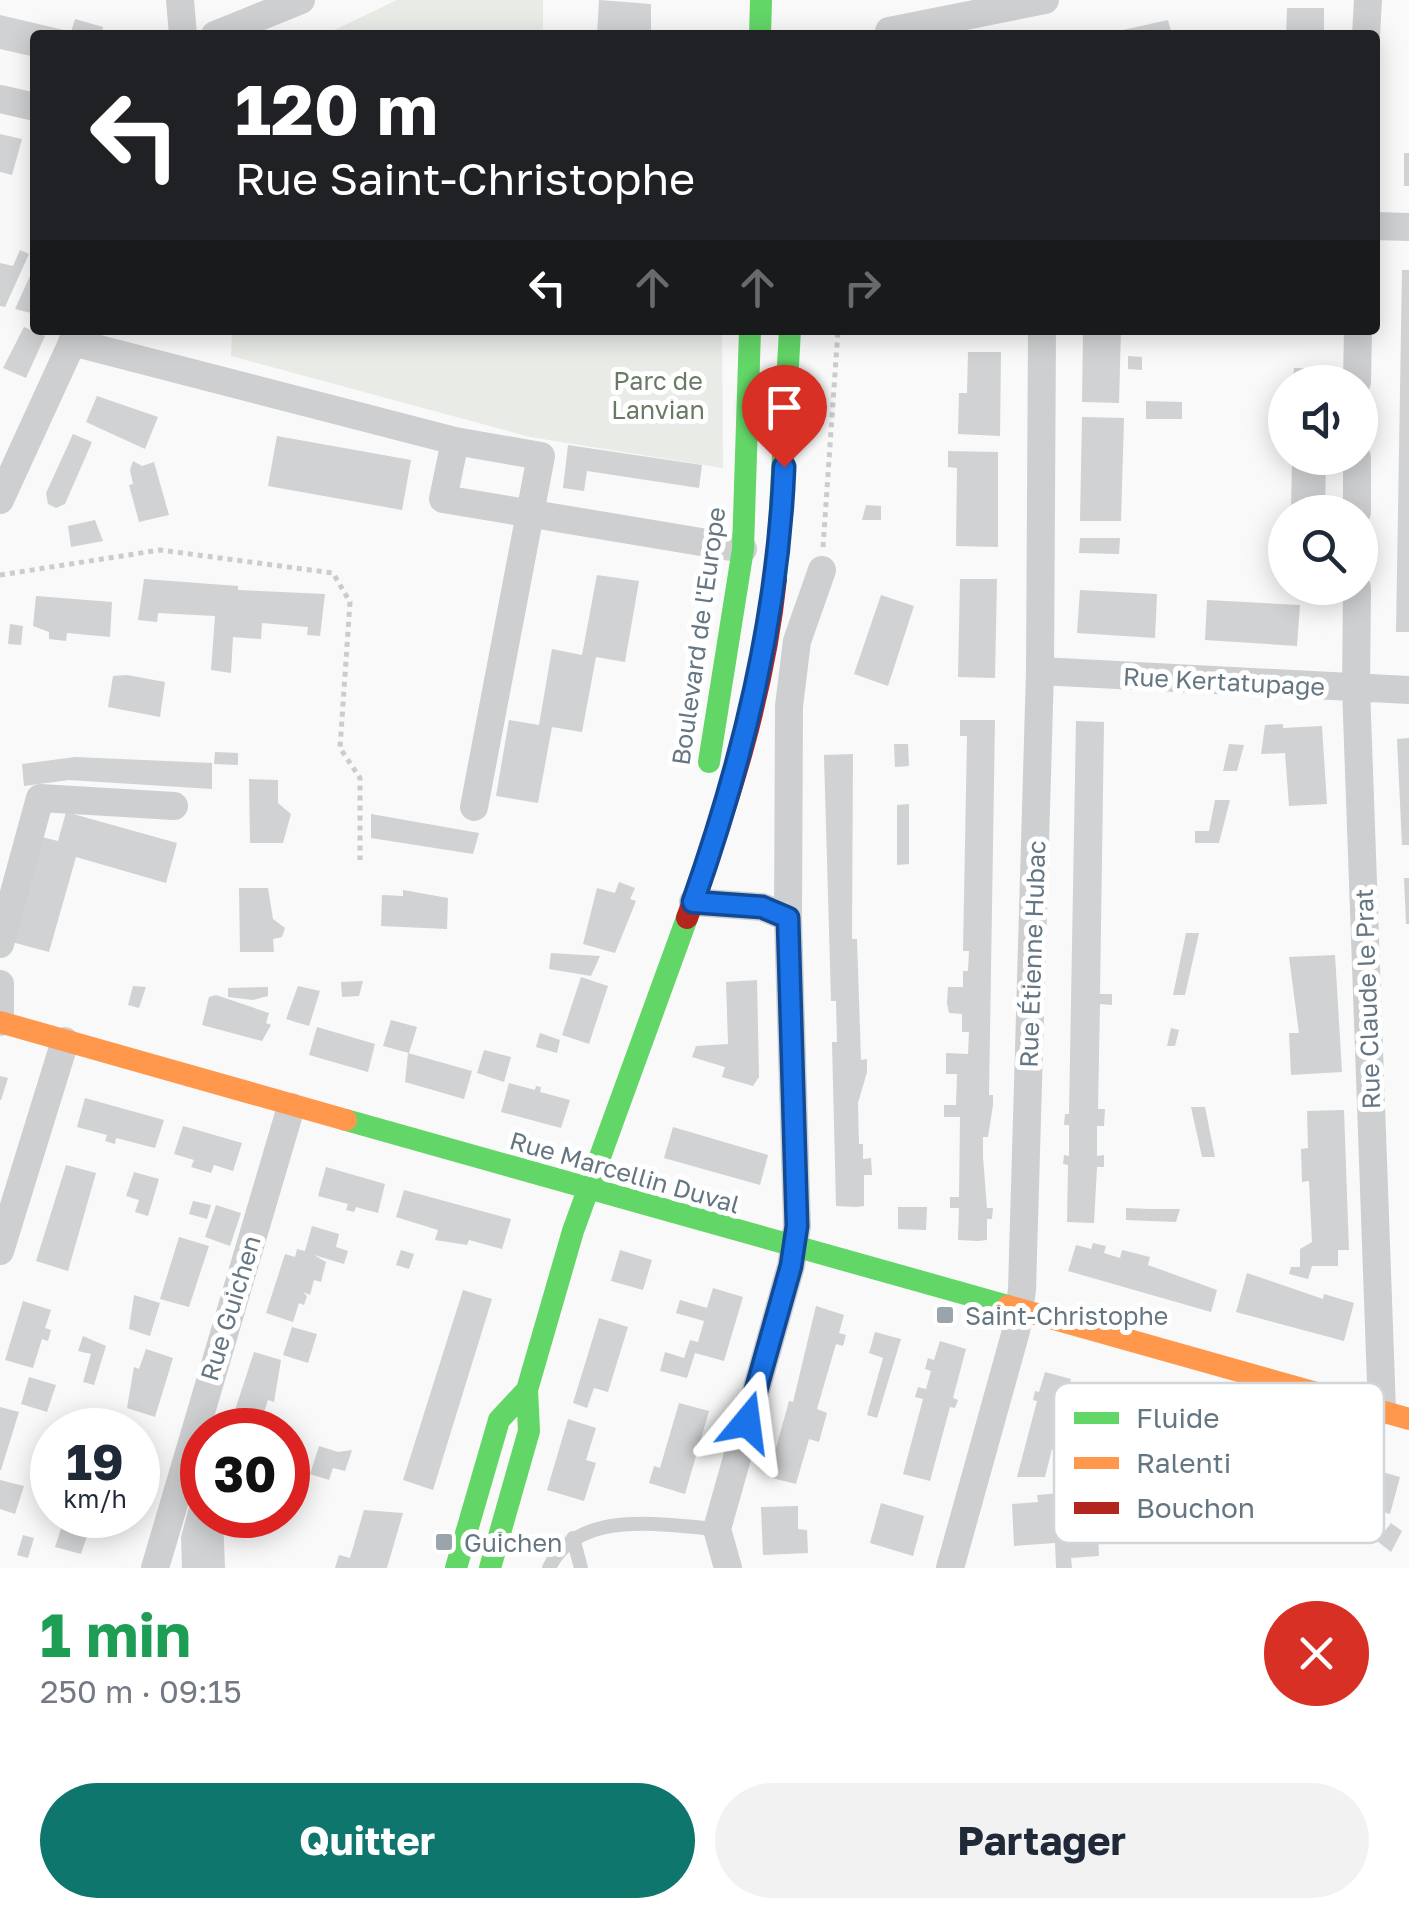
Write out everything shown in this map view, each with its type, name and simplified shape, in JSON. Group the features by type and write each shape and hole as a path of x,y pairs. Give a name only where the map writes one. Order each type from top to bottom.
{"main road":[{"name":"Boulevard de l'Europe","path":"675,946 743,549 750,335"},
{"name":"Boulevard de l'Europe","path":"490,1568 528,1431 527,1390 586,1190 730,799 772,619 781,535 790,335"},
{"name":"Rue Marcellin Duval","path":"0,1022 1280,1383"},
{"name":"Boulevard de l'Europe","path":"456,1568 499,1420 527,1390"}],"street":[{"path":"180,0 183,30"},
{"path":"227,30 300,0"},
{"path":"899,30 1045,0"},
{"path":"1366,30 1368,0"},
{"path":"0,100 30,106"},
{"path":"1380,226 1409,228"},
{"name":"Rue Étienne Hubac","path":"950,1568 1018,1311 1040,671 1042,335"},
{"path":"1358,335 1358,365"},
{"path":"0,500 75,336 455,441 541,456 474,807"},
{"path":"455,441 444,498 743,549"},
{"path":"728,1568 716,1529 795,1248 788,918 789,706 797,641 822,570"},
{"name":"Rue Claude le Prat","path":"1356,605 1356,688 1396,1415"},
{"name":"Rue Kertatupage","path":"1040,671 1409,690"},
{"path":"0,944 40,798 174,806"},
{"path":"693,902 762,907 788,918"},
{"path":"0,984 0,1022"},
{"path":"0,1250 65,1040"},
{"name":"Rue Guichen","path":"154,1568 291,1106"}],"lane":[{"path":"549,1568 573,1538 642,1523 716,1529"},
{"path":"573,1538 581,1568"}],"path":[{"path":"822,570 838,335"},
{"path":"0,575 160,550 333,574 350,602 340,748 360,778 360,860"}],"green space":[{"path":"397,0 543,0 543,30 334,30"},
{"name":"Parc de Lanvian","path":"232,335 722,335 723,468 530,437 231,356"}],"building":[{"path":"599,0 651,4 651,30 597,30"},
{"path":"1287,8 1324,8 1324,30 1286,30"},
{"path":"0,15 64,30 30,30 30,56 0,49"},
{"path":"75,19 103,27 102,30 72,30"},
{"path":"1168,20 1171,30 1123,30"},
{"path":"0,134 22,139 12,175 0,172"},
{"path":"1404,153 1409,153 1409,186 1404,186"},
{"path":"20,250 29,254 5,307 0,306 0,263 13,266"},
{"path":"1402,270 1409,270 1409,632 1396,632"},
{"path":"30,276 30,313 15,309"},
{"path":"24,327 30,330 30,335 45,336 26,378 3,368"},
{"path":"1083,335 1121,335 1119,403 1082,402"},
{"path":"968,352 1001,352 1000,436 958,434 959,393 967,393"},
{"path":"1128,356 1142,357 1142,370 1128,369"},
{"path":"97,396 158,417 145,449 86,422"},
{"path":"1146,401 1182,402 1182,419 1146,419"},
{"path":"1082,417 1124,418 1121,521 1080,521"},
{"path":"73,434 92,442 65,504 56,508 48,504 46,493"},
{"path":"277,436 411,460 402,510 268,486"},
{"path":"568,445 702,465 699,488 587,471 584,491 563,488"},
{"path":"948,451 998,452 998,547 956,546 957,468 948,467"},
{"path":"133,461 142,466 154,462 169,515 139,522 129,485 133,484"},
{"path":"1292,475 1326,475 1325,495 1291,495"},
{"path":"866,505 881,506 881,520 862,520"},
{"path":"95,520 103,541 71,547 68,526"},
{"path":"1080,538 1120,538 1119,554 1079,553"},
{"path":"597,575 639,581 625,662 596,657 582,732 552,727 538,803 496,796 509,720 539,725 552,649 582,655"},
{"path":"144,579 238,586 238,590 325,594 320,636 307,635 308,627 262,623 261,639 233,637 231,673 211,670 215,616 158,613 157,622 138,620"},
{"path":"960,579 997,579 995,678 958,677"},
{"path":"1080,590 1157,594 1155,638 1077,633"},
{"path":"881,595 914,606 888,686 854,674"},
{"path":"36,596 112,602 110,637 67,633 66,641 49,639 49,632 33,626"},
{"path":"1207,600 1300,605 1297,646 1205,640"},
{"path":"10,624 23,626 21,645 8,644"},
{"path":"113,676 165,682 160,717 108,707"},
{"path":"960,720 995,720 989,1095 993,1095 993,1105 988,1137 983,1137 987,1208 993,1208 992,1219 987,1219 987,1240 978,1241 958,1240 959,1208 950,1208 950,1197 959,1197 960,1117 944,1117 944,1105 956,1105 957,1074 946,1074 946,1053 968,1054 969,1032 962,1032 962,1014 949,1013 947,1003 948,987 963,987 969,951 963,951 967,736 960,736"},
{"path":"1076,721 1104,722 1100,994 1112,994 1112,1005 1100,1004 1098,1109 1105,1109 1104,1126 1097,1126 1097,1156 1104,1155 1104,1167 1097,1167 1094,1223 1067,1222 1068,1165 1063,1164 1064,1155 1069,1156 1069,1125 1064,1125 1065,1114 1069,1114"},
{"path":"1283,724 1283,728 1322,726 1327,804 1289,806 1285,753 1261,754 1265,725"},
{"path":"1409,738 1409,845 1402,845 1397,739"},
{"path":"894,744 908,744 909,766 895,767"},
{"path":"1229,744 1244,745 1237,771 1223,771"},
{"path":"215,752 238,753 238,765 214,764"},
{"path":"853,754 852,939 857,939 861,1060 867,1059 858,1103 859,1144 863,1144 863,1159 871,1158 872,1175 864,1175 864,1206 856,1207 836,1206 832,1042 837,1042 836,1001 831,1001 824,755"},
{"path":"75,757 212,763 212,789 69,780 24,786 22,764"},
{"path":"249,779 278,780 278,803 291,814 283,843 250,843"},
{"path":"1215,800 1230,800 1219,843 1195,843 1195,831 1209,831"},
{"path":"909,804 909,864 897,865 897,805"},
{"path":"66,812 177,843 166,883 76,857 49,952 8,941 38,836 58,841"},
{"path":"371,814 479,833 473,854 371,838"},
{"path":"1404,878 1409,878 1409,924 1406,924"},
{"path":"619,882 635,888 630,899 636,901 615,953 583,944 597,888 615,893"},
{"path":"239,888 268,888 273,919 285,928 282,937 273,939 274,952 240,952"},
{"path":"403,890 448,898 447,929 381,926 382,895 403,896"},
{"path":"1186,933 1199,933 1185,995 1173,995"},
{"path":"551,953 600,956 591,976 549,969"},
{"path":"1335,955 1342,1072 1291,1075 1289,1033 1299,1033 1289,957"},
{"path":"581,977 608,986 589,1044 562,1035"},
{"path":"757,980 759,1077 753,1086 722,1077 725,1067 692,1057 696,1046 728,1044 726,982"},
{"path":"363,981 359,996 342,997 341,982"},
{"path":"133,986 146,987 139,1008 128,1005"},
{"path":"298,986 320,991 309,1026 286,1019"},
{"path":"268,987 268,996 253,1000 228,997 228,988"},
{"path":"216,995 269,1013 266,1023 271,1025 262,1041 202,1025 209,997"},
{"path":"391,1020 417,1027 409,1053 383,1046"},
{"path":"317,1027 375,1044 368,1072 309,1055"},
{"path":"1171,1028 1179,1030 1175,1046 1167,1046"},
{"path":"540,1033 560,1040 557,1053 536,1047"},
{"path":"484,1050 511,1057 504,1082 477,1073"},
{"path":"408,1053 472,1071 464,1099 405,1082"},
{"path":"0,1076 8,1078 1,1100 0,1100"},
{"path":"509,1083 535,1090 536,1086 541,1087 540,1092 570,1100 561,1128 501,1112"},
{"path":"85,1098 164,1120 155,1148 116,1138 115,1144 105,1141 107,1135 77,1127"},
{"path":"1191,1107 1205,1107 1215,1157 1202,1157"},
{"path":"1344,1110 1349,1250 1338,1250 1338,1266 1312,1266 1308,1279 1289,1274 1291,1267 1300,1267 1300,1249 1312,1242 1309,1181 1302,1182 1301,1149 1308,1148 1307,1111"},
{"path":"183,1126 242,1143 233,1171 214,1165 211,1173 191,1167 194,1160 174,1154"},
{"path":"673,1127 768,1155 760,1185 664,1158"},
{"path":"66,1165 96,1173 68,1271 36,1261"},
{"path":"326,1167 385,1184 378,1213 356,1207 354,1212 346,1210 348,1204 318,1196"},
{"path":"134,1172 159,1179 148,1216 135,1212 139,1200 126,1196"},
{"path":"404,1190 511,1219 502,1249 469,1240 467,1245 435,1240 438,1230 396,1217"},
{"path":"193,1201 211,1205 207,1219 189,1214"},
{"path":"216,1205 241,1213 230,1246 205,1237"},
{"path":"898,1207 927,1207 926,1230 898,1229"},
{"path":"1126,1208 1180,1209 1176,1222 1126,1220"},
{"path":"312,1226 339,1234 336,1247 348,1251 344,1264 314,1255 326,1262 321,1282 314,1280 310,1295 303,1292 307,1296 304,1305 299,1303 293,1322 266,1313 285,1254 295,1257 297,1249 305,1251"},
{"path":"179,1237 209,1246 189,1307 160,1299"},
{"path":"1093,1243 1106,1246 1104,1253 1120,1258 1122,1250 1150,1257 1148,1265 1217,1290 1211,1312 1068,1271 1076,1245 1091,1249"},
{"path":"401,1250 414,1254 409,1269 396,1265"},
{"path":"620,1250 652,1260 643,1290 611,1281"},
{"path":"1247,1273 1323,1299 1324,1294 1354,1303 1344,1341 1236,1312"},
{"path":"713,1288 743,1297 724,1361 695,1353 687,1378 660,1371 665,1352 684,1358 690,1340 698,1342 704,1321 676,1313 680,1300 707,1308"},
{"path":"463,1290 492,1299 433,1490 403,1480"},
{"path":"134,1295 160,1303 150,1336 129,1329"},
{"path":"23,1301 51,1310 45,1328 51,1330 48,1341 42,1339 33,1368 5,1360"},
{"path":"816,1306 844,1315 839,1333 846,1335 843,1346 836,1344 817,1409 827,1413 819,1442 809,1439 796,1484 768,1477 789,1401 793,1402"},
{"path":"599,1318 628,1327 608,1392 594,1388 587,1408 573,1403"},
{"path":"292,1327 317,1334 308,1363 283,1355"},
{"path":"875,1332 901,1339 877,1418 867,1415 883,1358 869,1353"},
{"path":"83,1336 106,1346 94,1385 83,1382 91,1354 78,1351"},
{"path":"940,1341 966,1349 953,1398 958,1400 955,1408 950,1407 930,1481 903,1474 923,1399 915,1397 918,1387 926,1389 931,1371 925,1369 928,1358 934,1360"},
{"path":"146,1349 173,1358 158,1408 127,1408 134,1367 139,1369"},
{"path":"254,1352 281,1360 274,1402 268,1400 265,1408 236,1408"},
{"path":"1045,1372 1071,1379 1070,1383 1054,1383 1054,1450 1045,1477 1017,1477 1037,1401 1033,1400 1035,1391 1039,1392"},
{"path":"29,1377 56,1385 48,1408 21,1404"},
{"path":"679,1403 709,1411 685,1494 649,1483 654,1466 660,1468"},
{"path":"0,1407 19,1412 1,1470 0,1470"},
{"path":"568,1419 596,1428 586,1460 596,1463 584,1501 547,1490"},
{"path":"319,1446 338,1452 352,1450 345,1471 333,1468 329,1480 310,1474"},
{"path":"1384,1472 1400,1477 1390,1514 1384,1512"},
{"path":"0,1480 24,1486 15,1514 0,1509"},
{"path":"1054,1494 1055,1543 1014,1546 1012,1504 1038,1502 1037,1495"},
{"path":"881,1503 924,1516 913,1556 870,1543"},
{"path":"798,1506 798,1529 807,1530 808,1553 763,1555 761,1507"},
{"path":"364,1510 403,1513 387,1568 335,1568 339,1555 350,1558"},
{"path":"1391,1523 1402,1531 1391,1552 1380,1543 1384,1543 1384,1532"},
{"path":"23,1535 34,1538 28,1558 17,1555"},
{"path":"58,1538 86,1538 81,1554 55,1547"},
{"path":"181,1538 224,1538 225,1568 182,1568"},
{"path":"1055,1543 1098,1543 1099,1556 1071,1558 1072,1568 1056,1568"}],"traffic: fast":[{"path":"760,30 761,0"},
{"path":"709,762 743,549 750,335"},
{"path":"776,579 790,335"},
{"path":"490,1568 529,1431 527,1390 573,1231 687,918"},
{"path":"346,1120 1008,1306"},
{"path":"456,1568 499,1420 527,1390"}],"traffic: slow":[{"path":"0,1022 346,1120"},
{"path":"1008,1306 1281,1383"},
{"path":"1384,1412 1409,1419"}],"traffic: jam":[{"path":"687,918 742,751 763,666 776,579"}],"place":[{"name":"Saint-Christophe","path":"945,1315"},
{"name":"Guichen","path":"444,1542"}],"route":[{"path":"747,1422 791,1266 797,1226 788,918 762,907 693,902 730,799 772,619 784,467"}]}
